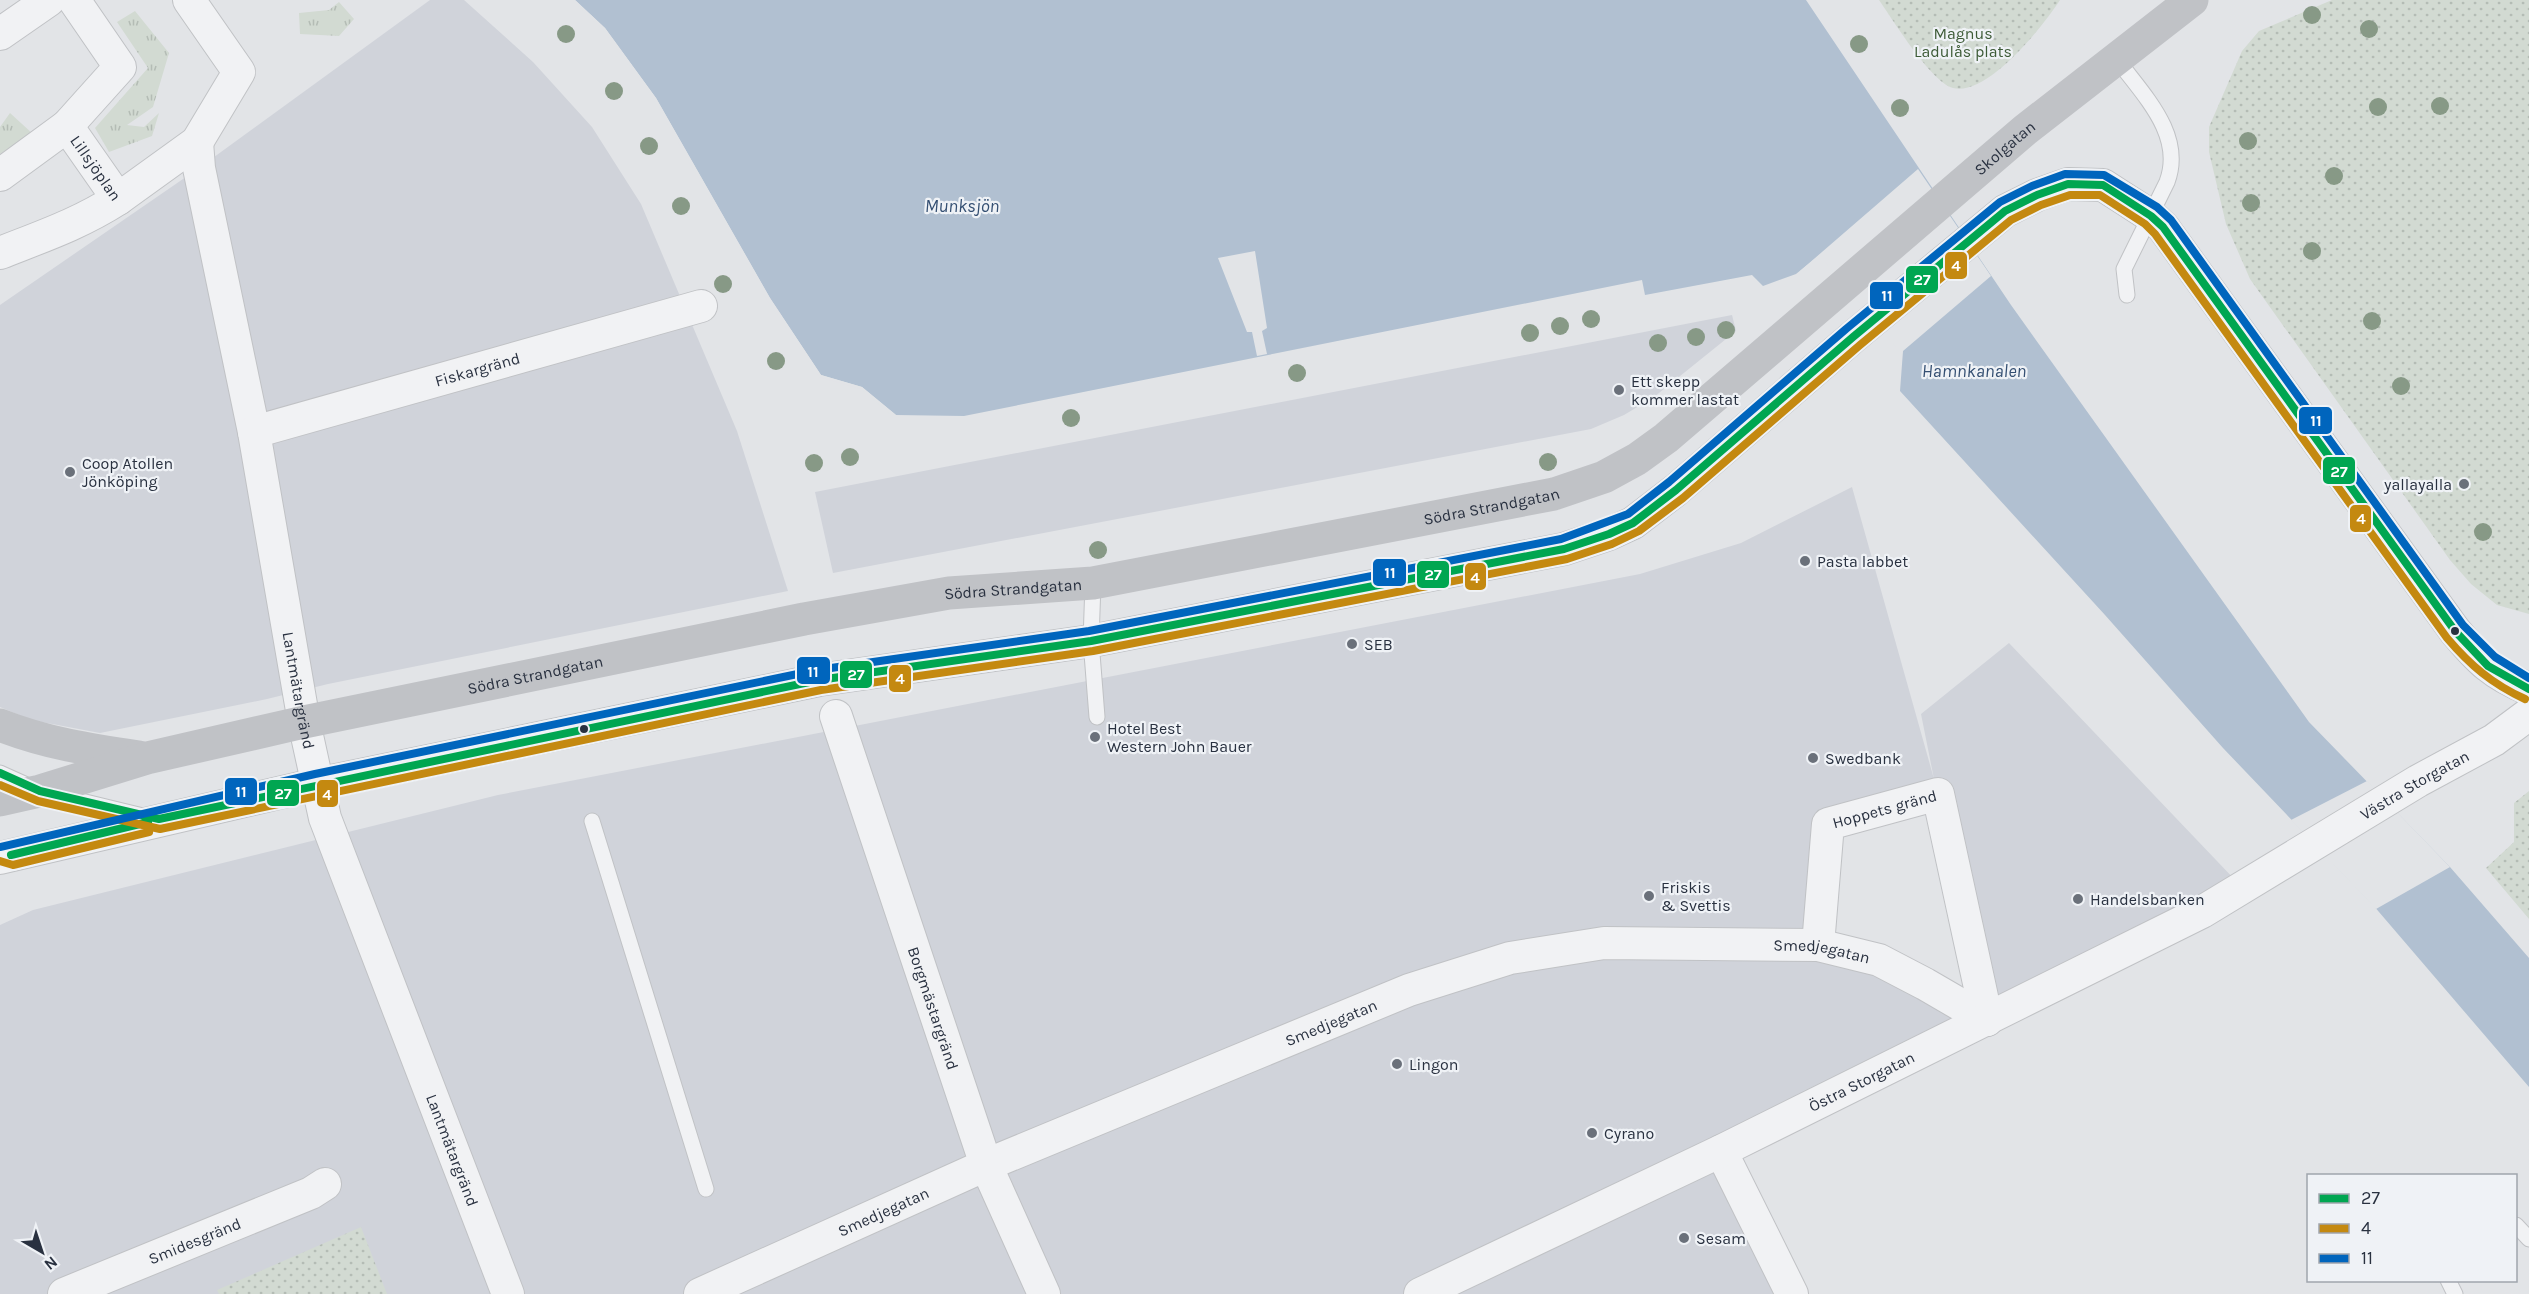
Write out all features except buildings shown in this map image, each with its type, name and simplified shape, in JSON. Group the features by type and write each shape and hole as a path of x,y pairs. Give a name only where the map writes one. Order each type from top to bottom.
{"street":[{"path":"0,34 49,0"},
{"path":"67,126 120,68 74,0"},
{"path":"118,199 198,155 239,72 189,0"},
{"name":"Skolgatan","path":"1824,303 2025,130 2192,0"},
{"name":"Lillsjöplan","path":"0,175 67,126 118,199 91,217 56,233 35,238 0,253"},
{"name":"Lantmätargränd","path":"198,155 254,432 304,722 325,818 508,1294"},
{"path":"4,854 317,784 571,741 819,680 1091,641 1564,549 1609,534 1633,523 1676,490 1853,337 1978,233 2005,212 2037,195 2068,184 2103,185 2151,216 2174,239 2377,526 2455,631 2480,661 2502,678 2529,689"},
{"name":"Södra Strandgatan","path":"0,801 147,758 304,722 804,619 949,593 1093,583 1554,494 1604,477 1637,459 1666,438 1824,303"},
{"name":"Fiskargränd","path":"254,432 701,306"},
{"name":"Västra Storgatan","path":"2297,852 2494,740 2529,714"},
{"name":"Borgmästargränd","path":"836,716 986,1165 1044,1294"},
{"name":"Södra Strandgatan","path":"0,725 24,735 66,746 147,758"},
{"name":"Hoppets gränd","path":"1818,945 1828,824 1938,794 1987,1020"},
{"name":"Östra Storgatan","path":"1419,1294 1721,1151 2202,912 2297,852"},
{"name":"Smedjegatan","path":"700,1294 986,1165 1409,990 1510,958 1604,943 1818,945 1879,960 1987,1020"},
{"path":"1721,1151 1792,1294"},
{"name":"Smidesgränd","path":"64,1294 300,1197 325,1184"}],"lane":[{"path":"2116,58 2159,116 2172,150 2173,167 2124,269 2127,295"},
{"path":"1093,583 1091,641 1097,717"},
{"path":"0,773 40,791 159,819"},
{"path":"592,821 706,1189"},
{"path":"2517,1227 2529,1239"}],"shaded area":[{"path":"430,0 464,0 533,62 592,127 641,204 737,431 788,591 328,684 267,699 100,733 31,720 0,707 0,305 199,168"},
{"path":"1732,315 1736,331 1654,397 1624,415 1591,429 833,573 815,492"},
{"path":"1852,487 1934,779 1921,714 2009,643 2237,882 1998,1008 1939,794 1828,824 1818,945 1987,1020 1721,1151 1783,1294 0,1294 0,925 33,910 498,795 1640,574 1741,543"}],"green space":[{"name":"Magnus Ladulås plats","path":"1879,0 2060,0 2028,41 1998,71 1982,82 1967,88 1953,88 1934,75"},
{"path":"2332,0 2529,0 2529,614 2497,605 2471,584 2450,560 2250,279 2226,224 2209,152 2209,127 2242,51 2259,31"},
{"path":"339,2 354,19 339,36 300,34 299,13 329,10"},
{"path":"135,11 169,53 153,107 127,125 144,127 159,113 152,136 109,152 95,128 148,68 117,22"},
{"path":"10,113 33,134 0,154 0,127"},
{"path":"2529,791 2529,919 2486,868 2514,842 2514,803"},
{"path":"361,1227 387,1294 219,1294 217,1290"}],"water":[{"name":"Munksjön","path":"575,0 1806,0 2011,305 2309,722 2450,867 2529,958 2529,1087 2373,905 2223,748 1900,391 1903,351 1822,253 1796,274 1763,286 1752,275 1645,295 1642,280 964,416 896,415 862,387 821,375 770,298 656,98 605,28"}],"pier":[{"path":"572,0 575,0 605,28 656,98 770,298 821,375 862,387 896,415 891,415 861,389 819,377 767,300 654,100 603,30"},
{"path":"1918,169 1991,276 1903,351 1901,356 1821,257 1802,273 1800,271"},
{"path":"1255,251 1267,328 1262,331 1267,354 1257,356 1252,332 1247,332 1218,258"},
{"path":"2367,781 2450,867 2376,909 2291,820"}],"transit line":[{"name":"11","path":"0,847 315,774 817,670 1089,631 1561,539 1628,514 1669,482 1846,329 2000,202 2032,186 2065,174 2104,175 2157,207 2171,220 2463,625 2495,657 2529,678"},
{"name":"27","path":"0,773 40,791 159,819 819,680 1091,641 1564,549 1609,534 1633,523 1676,490 1853,337 2005,211 2037,195 2068,184 2103,185 2151,216 2163,227 2455,631 2488,666 2529,689"},
{"name":"4","path":"0,785 38,801 160,829 821,690 1093,651 1567,559 1612,544 1639,531 1683,498 1860,345 2011,220 2041,205 2070,195 2100,195 2145,224 2155,234 2447,638 2482,673 2525,699"},
{"name":"27","path":"11,855 148,822"},
{"name":"4","path":"0,861 13,865 149,832"}],"place":[{"name":"Ett skepp kommer lastat","path":"1619,390"},
{"name":"Coop Atollen Jönköping","path":"70,472"},
{"name":"yallayalla","path":"2464,484"},
{"name":"Pasta labbet","path":"1805,561"},
{"name":"SEB","path":"1352,644"},
{"name":"Hotel Best Western John Bauer","path":"1095,737"},
{"name":"Swedbank","path":"1813,758"},
{"name":"Friskis & Svettis","path":"1649,896"},
{"name":"Handelsbanken","path":"2078,899"},
{"name":"Lingon","path":"1397,1064"},
{"name":"Cyrano","path":"1592,1133"},
{"name":"Sesam","path":"1684,1238"}],"water label":[{"name":"Hamnkanalen","path":"1974,371"}]}
